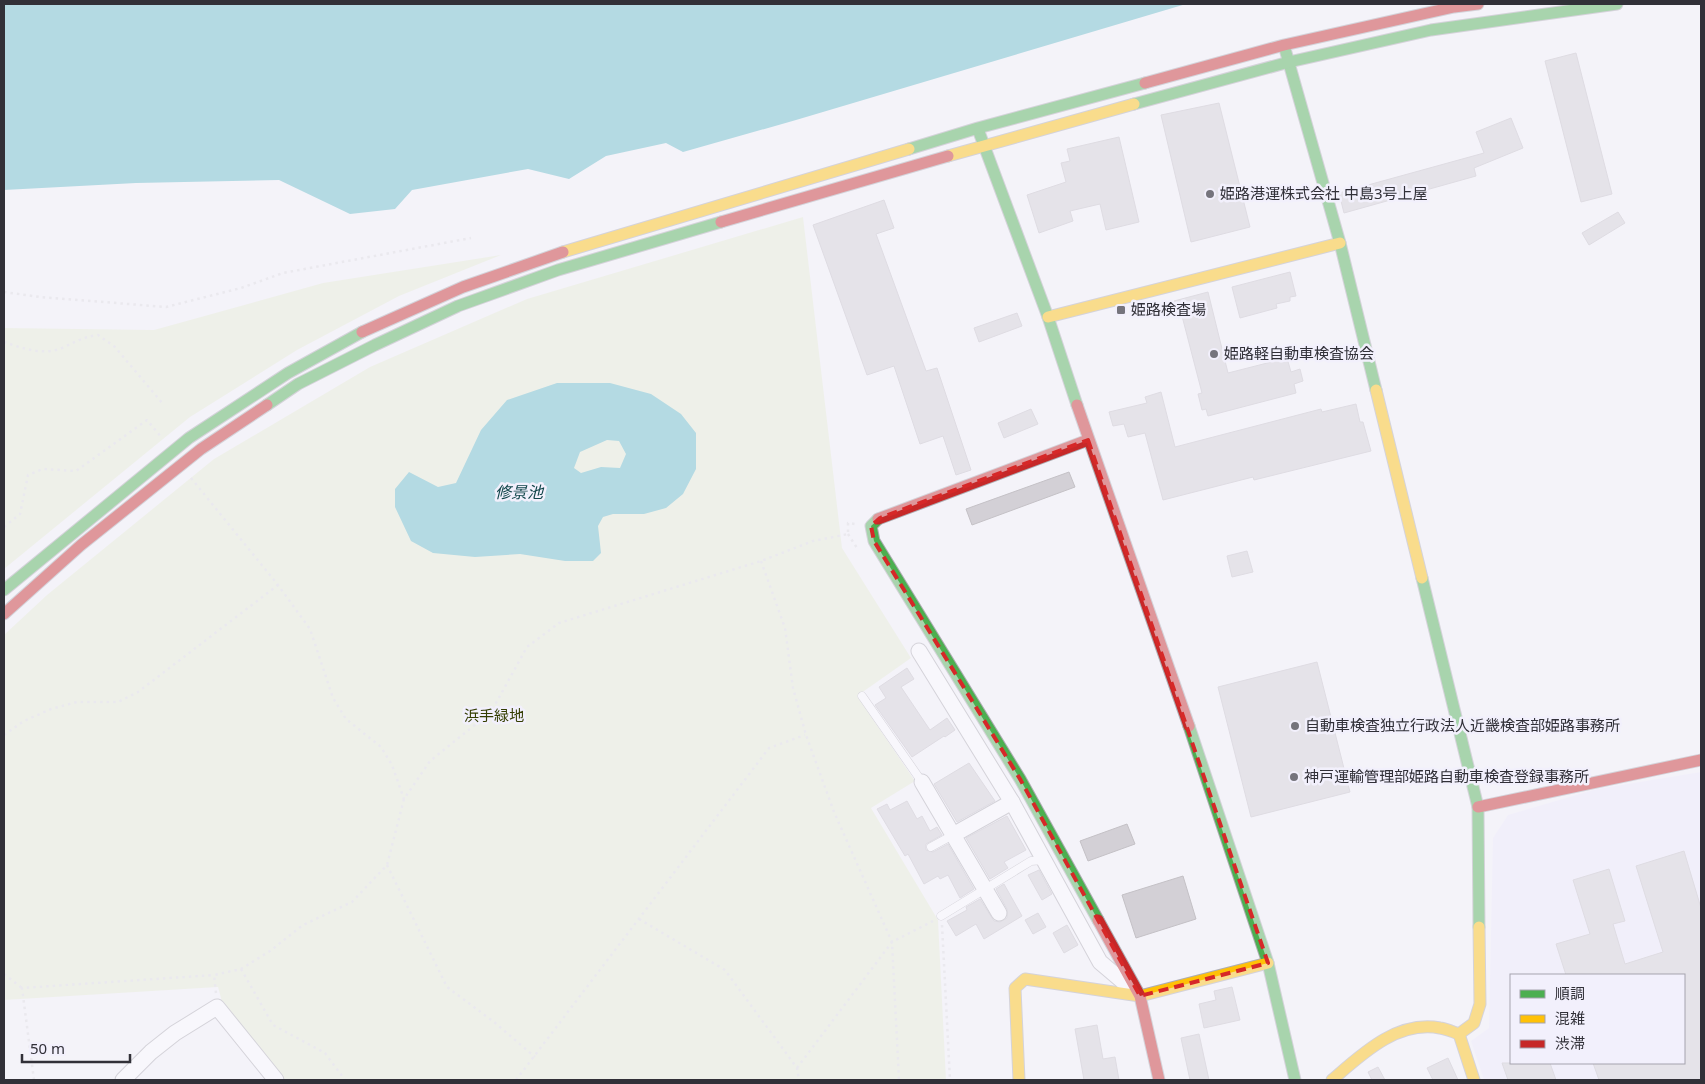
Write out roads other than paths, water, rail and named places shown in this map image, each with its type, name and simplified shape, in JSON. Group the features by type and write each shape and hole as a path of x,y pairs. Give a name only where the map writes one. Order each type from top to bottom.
{"street":[{"path":"4,590 189,438 288,373 366,330 463,287 547,257 978,128 1284,45 1454,7 1478,4"},
{"path":"4,614 81,545 201,449 298,384 458,306 558,270 984,146 1289,62 1431,30 1617,4"},
{"path":"1284,45 1340,243 1478,806 1480,1004 1474,1023 1459,1034"},
{"path":"978,128 1048,317 1088,440 1206,775 1268,963 1295,1080"},
{"path":"1048,317 1340,243"},
{"path":"1088,440 880,518 871,526 874,541 1020,779 1140,996 1159,1080"},
{"path":"173,451 184,463"},
{"path":"919,651 1012,802 1100,962 1140,996"},
{"path":"1478,806 1701,760"},
{"path":"922,782 999,913"},
{"path":"953,834 1012,802"},
{"path":"1020,1080 1015,988 1025,979 1140,996 1268,963"},
{"path":"122,1080 175,1032 216,1007 276,1080"},
{"path":"1332,1080 1376,1043 1394,1034 1414,1028 1440,1028 1459,1034"},
{"path":"1459,1034 1474,1080"}],"lane":[{"path":"862,696 922,782"},
{"path":"931,847 953,834"},
{"path":"941,916 1031,861 1044,860"}],"water":[{"path":"4,4 1186,4 683,152 666,143 606,156 569,179 528,169 412,190 395,209 350,214 279,180 136,183 4,190"},
{"name":"修景池","path":"557,383 610,383 651,394 681,414 696,433 696,469 683,494 666,508 644,514 613,514 603,517 598,526 601,553 593,561 565,561 520,554 475,557 433,553 411,541 395,507 395,489 409,472 438,487 456,483 481,430 507,400","holes":["607,440 619,441 626,454 620,468 601,467 581,473 574,468 580,452"]}],"place":[{"name":"姫路港運株式会社 中島3号上屋","path":"1210,194"},
{"name":"姫路検査場","path":"1121,310"},
{"name":"姫路軽自動車検査協会","path":"1214,354"},
{"name":"自動車検査独立行政法人近畿検査部姫路事務所","path":"1295,726"},
{"name":"神戸運輸管理部姫路自動車検査登録事務所","path":"1294,777"}],"park label":[{"name":"浜手緑地","path":"494,716"}]}
